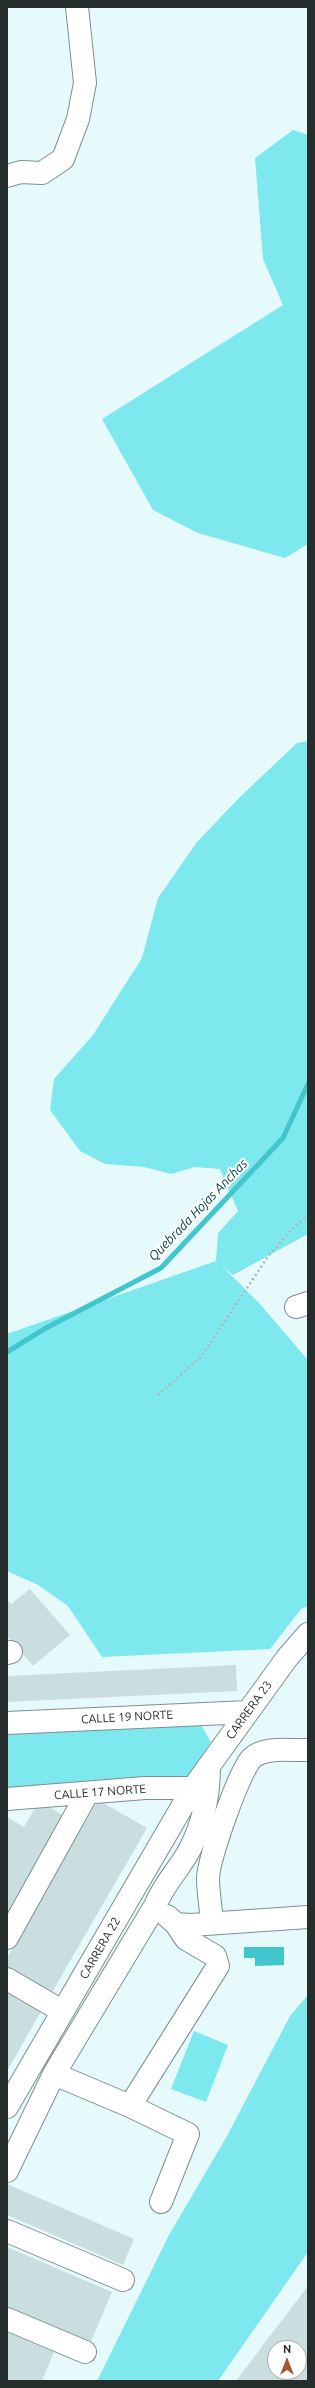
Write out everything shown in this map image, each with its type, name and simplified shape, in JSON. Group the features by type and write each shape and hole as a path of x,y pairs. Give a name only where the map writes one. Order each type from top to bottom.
{"street":[{"path":"7,176 21,172 42,173 63,159 78,119 85,83 76,7"},
{"name":"CARRERA 23","path":"193,1788 248,1712 308,1634"},
{"name":"CALLE 19 NORTE","path":"7,1723 248,1712"},
{"path":"212,1923 208,1877 211,1857 243,1770 252,1758 266,1751 308,1750"},
{"path":"7,2171 54,2074 158,1897 190,1850 204,1818 209,1794 209,1766"},
{"name":"CALLE 17 NORTE","path":"7,1799 87,1794 145,1788 193,1788"},
{"name":"CARRERA 22","path":"7,2107 193,1788"},
{"path":"7,1938 87,1794"},
{"path":"130,2106 218,1966 215,1956 186,1939 158,1897"},
{"path":"176,1924 308,1917"},
{"path":"7,1978 62,2011"},
{"path":"54,2074 130,2106 188,2134 161,2202"},
{"path":"7,2231 123,2280"},
{"path":"7,2319 85,2352"}],"path":[{"path":"158,1395 201,1357 267,1258 291,1230 308,1215"}],"shaded area":[{"path":"293,130 308,135 308,544 285,558 198,533 153,510 102,419 283,305 263,259 255,158"},
{"path":"308,741 308,1234 233,1275 222,1266 259,1303 308,1360 308,1606 301,1609 270,1649 102,1657 68,1606 38,1585 7,1571 7,1334 216,1261 218,1233 238,1211 220,1169 195,1167 171,1174 144,1167 105,1164 80,1151 50,1110 54,1079 93,1035 142,958 158,898 197,842 240,797 297,743"},
{"path":"199,1722 211,1742 186,1779 7,1792 7,1733"},
{"path":"244,1947 284,1947 284,1965 255,1966 255,1958 244,1958"},
{"path":"308,1995 308,2252 218,2381 97,2381 169,2235 227,2136 290,2016"},
{"path":"194,2031 228,2045 206,2102 171,2089"}],"building":[{"path":"30,1589 70,1635 33,1666 7,1636 7,1599 11,1604"},
{"path":"236,1665 237,1691 7,1702 7,1676"},
{"path":"98,1800 147,1828 51,1994 7,1970 7,1958"},
{"path":"39,1801 68,1818 7,1923 7,1817 24,1827"},
{"path":"7,1988 43,2008 7,2071"},
{"path":"7,2184 134,2239 123,2265 7,2215"},
{"path":"7,2247 112,2292 90,2344 7,2308"},
{"path":"308,2286 308,2381 236,2381 267,2340 267,2380 307,2380 307,2340 267,2340"},
{"path":"7,2332 54,2352 42,2381 7,2381"}],"waterway":[{"name":"Quebrada Hojas Anchas","path":"7,1352 46,1328 161,1268 283,1138 308,1084"}]}
